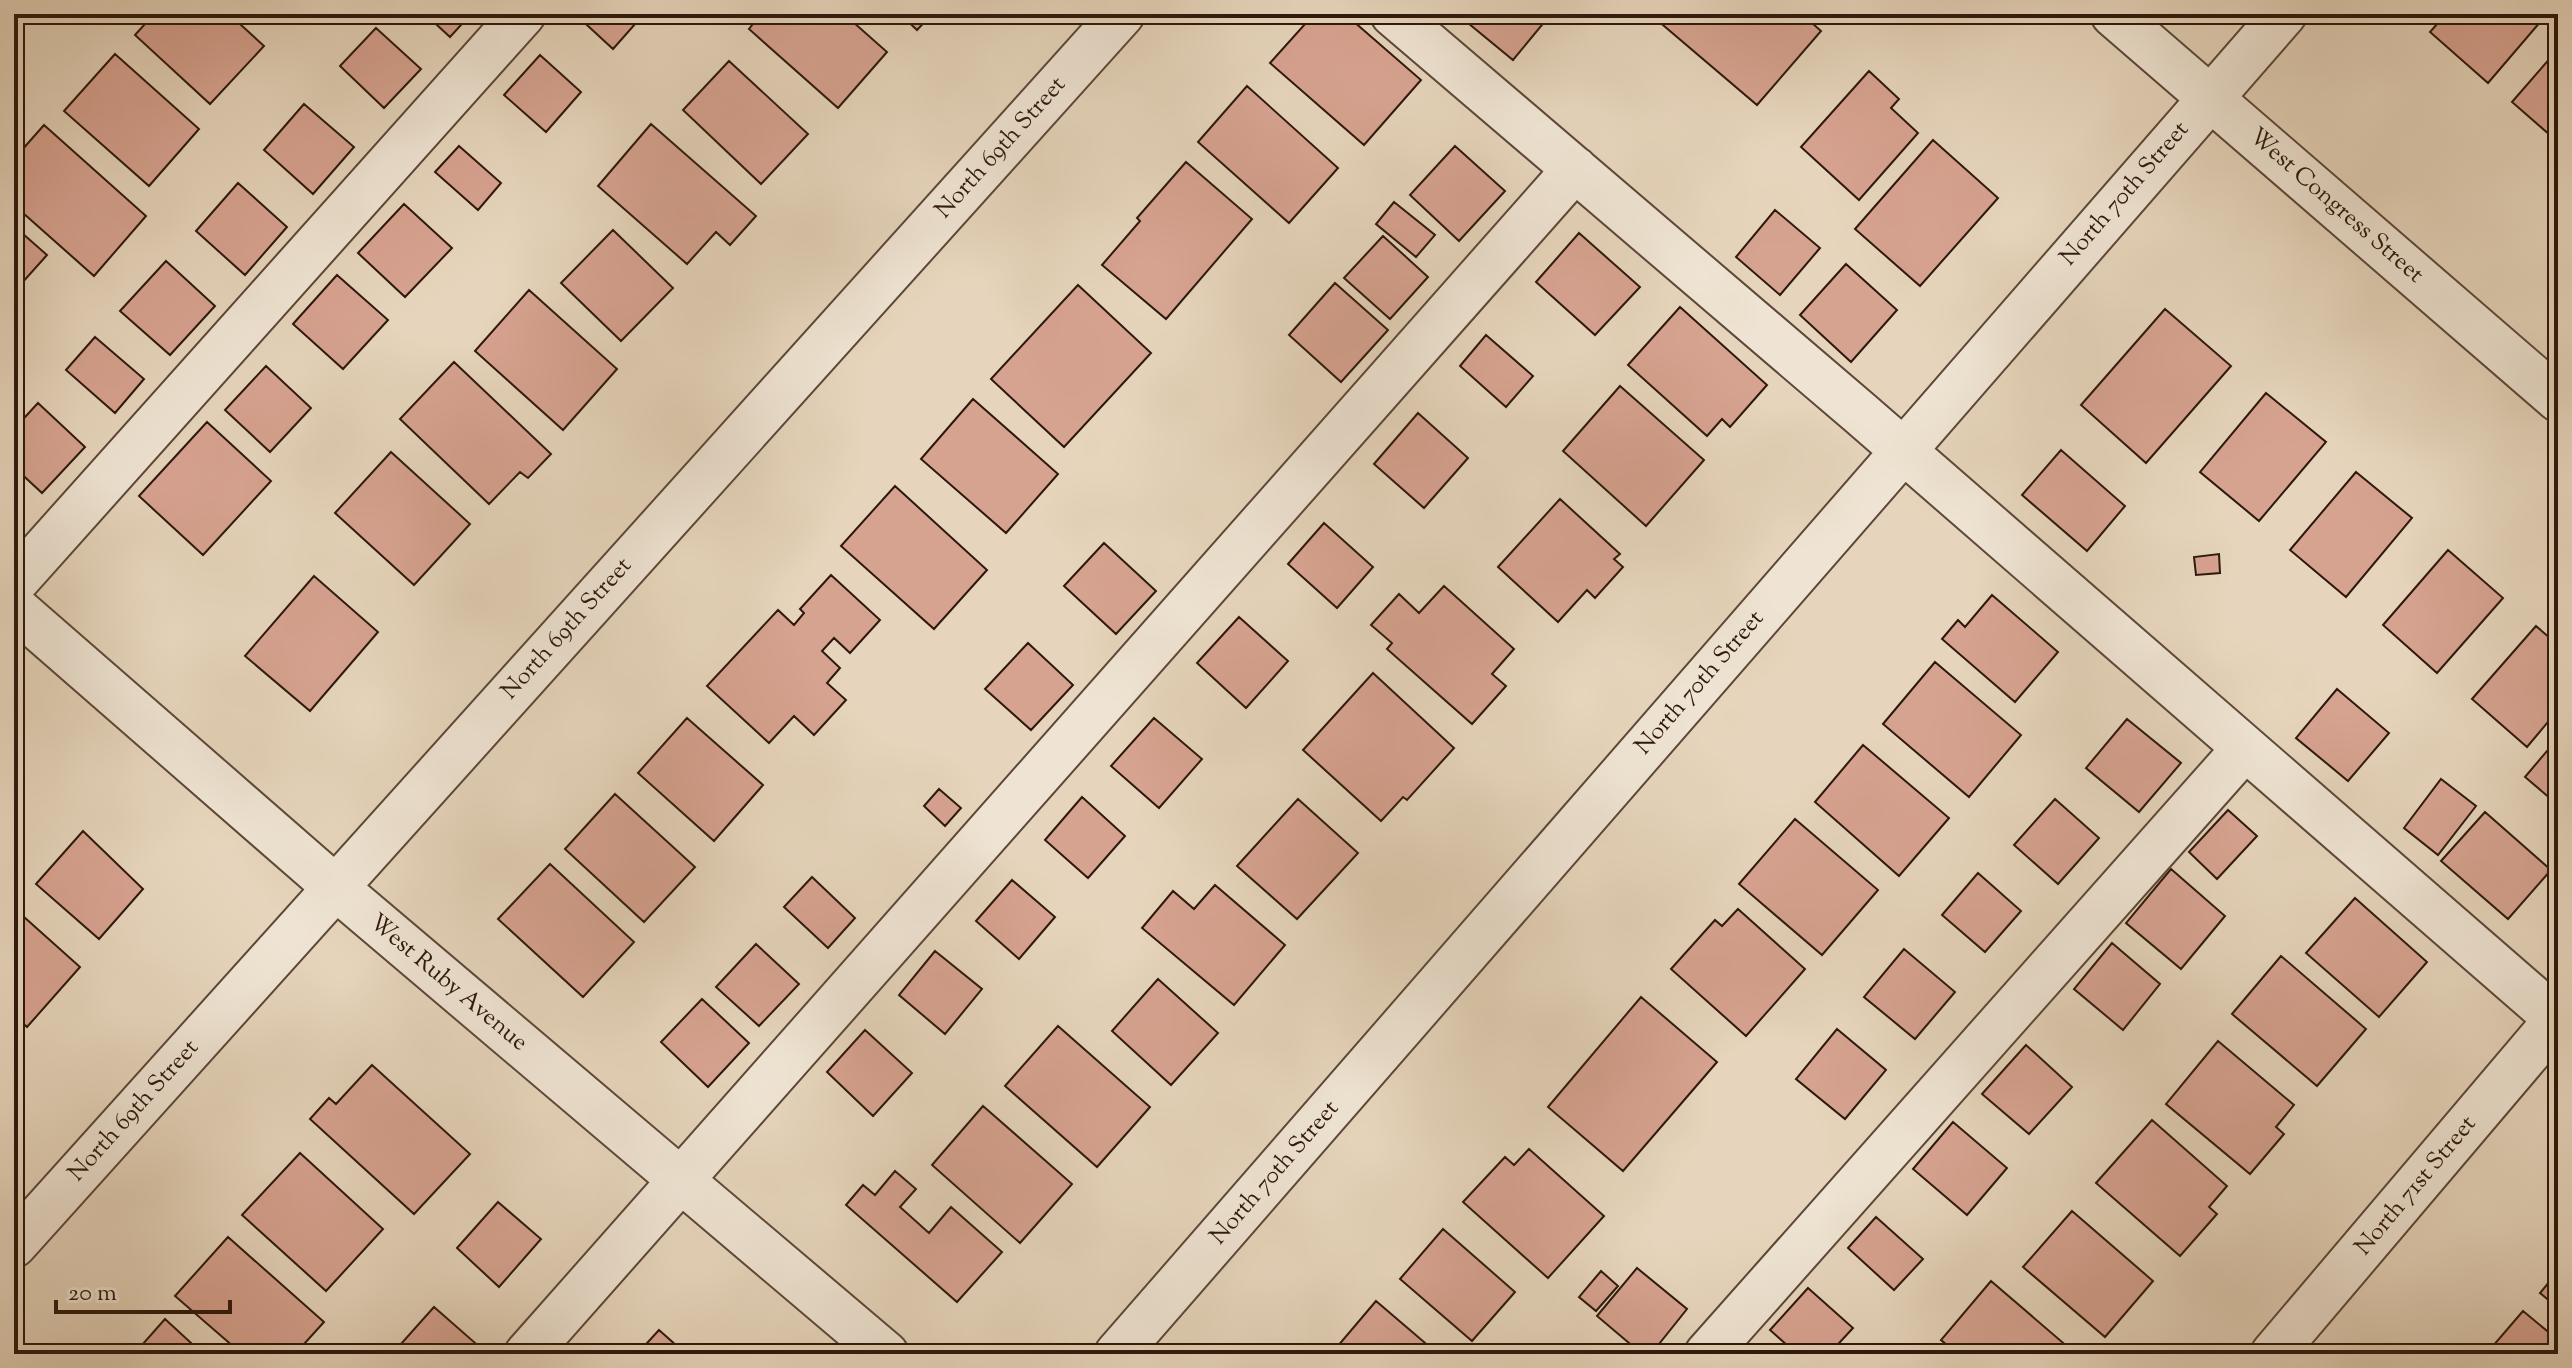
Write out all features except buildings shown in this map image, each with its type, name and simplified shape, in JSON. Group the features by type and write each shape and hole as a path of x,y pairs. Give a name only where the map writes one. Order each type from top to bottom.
{"street":[{"path":"14,583 523,14"},
{"name":"North 69th Street","path":"14,1245 1122,14"},
{"path":"1393,14 1903,450 2558,1019"},
{"name":"West Congress Street","path":"2113,14 2558,399"},
{"name":"North 70th Street","path":"1117,1354 2284,14"},
{"path":"527,1354 1575,169"},
{"name":"West Ruby Avenue","path":"14,607 335,887 886,1354"},
{"path":"1707,1354 2245,748"},
{"name":"North 71st Street","path":"2273,1354 2558,1019"}]}
